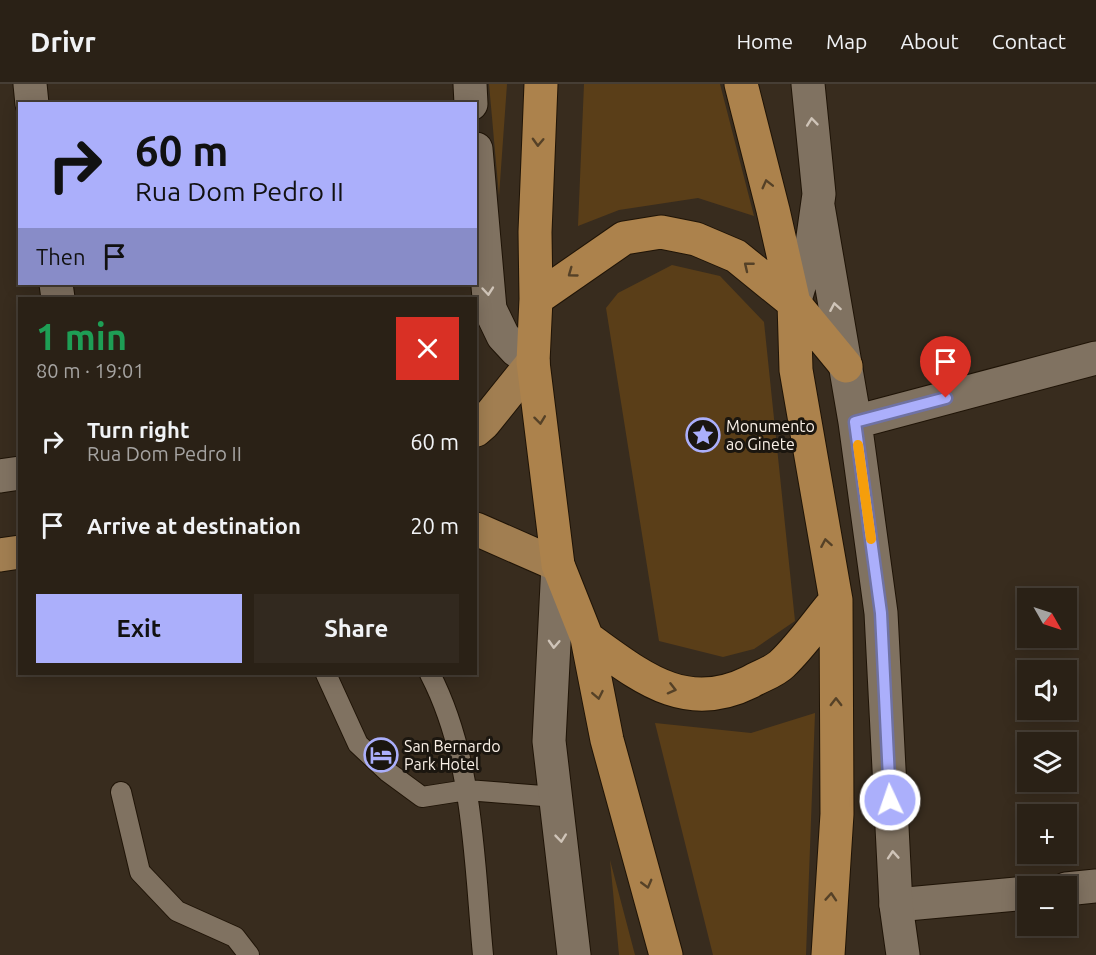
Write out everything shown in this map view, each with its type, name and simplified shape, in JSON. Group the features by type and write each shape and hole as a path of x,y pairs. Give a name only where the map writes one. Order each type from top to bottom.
{"highway":[{"path":"541,84 535,232 536,299 532,362 558,565 587,638 607,740 666,955"},
{"path":"741,84 774,210 794,303 796,370 836,600 837,814 828,955"},
{"path":"536,299 624,238 661,232 696,239 736,256 794,303 846,366"},
{"path":"587,638 633,671 666,689 700,695 737,688 780,666 836,600"}],"main road":[{"path":"477,429 532,362"},
{"path":"477,529 558,565"},
{"path":"0,555 18,552"}],"street":[{"path":"30,84 32,102"},
{"path":"470,84 471,102"},
{"path":"794,303 812,244 819,194 808,84"},
{"path":"477,160 490,309 504,336 516,350 532,362"},
{"path":"818,206 855,422 881,613 896,905 903,955"},
{"path":"855,422 1096,358"},
{"path":"0,476 18,473"},
{"path":"558,565 549,741 574,955"},
{"path":"1077,888 1096,886"},
{"path":"896,905 1017,894"}],"lane":[{"path":"326,675 357,744 388,772 422,797 467,790 556,797"},
{"path":"430,675 457,741 467,790 483,955"},
{"path":"121,792 140,872 177,910 235,937 249,955"}],"shaded area":[{"path":"489,84 507,84 499,196"},
{"path":"584,84 720,84 754,216 698,198 619,210 578,226"},
{"path":"672,265 720,276 764,322 795,621 754,649 723,657 659,641 606,308 618,293"},
{"path":"815,713 806,955 713,955 655,723 751,733"},
{"path":"610,860 635,955 619,955"}],"slow traffic":[{"path":"858,445 871,539"}],"place":[{"name":"Monumento ao Ginete","path":"703,435"},
{"name":"San Bernardo Park Hotel","path":"381,755"}],"route":[{"path":"890,800 881,613 855,422 946,398"}]}
